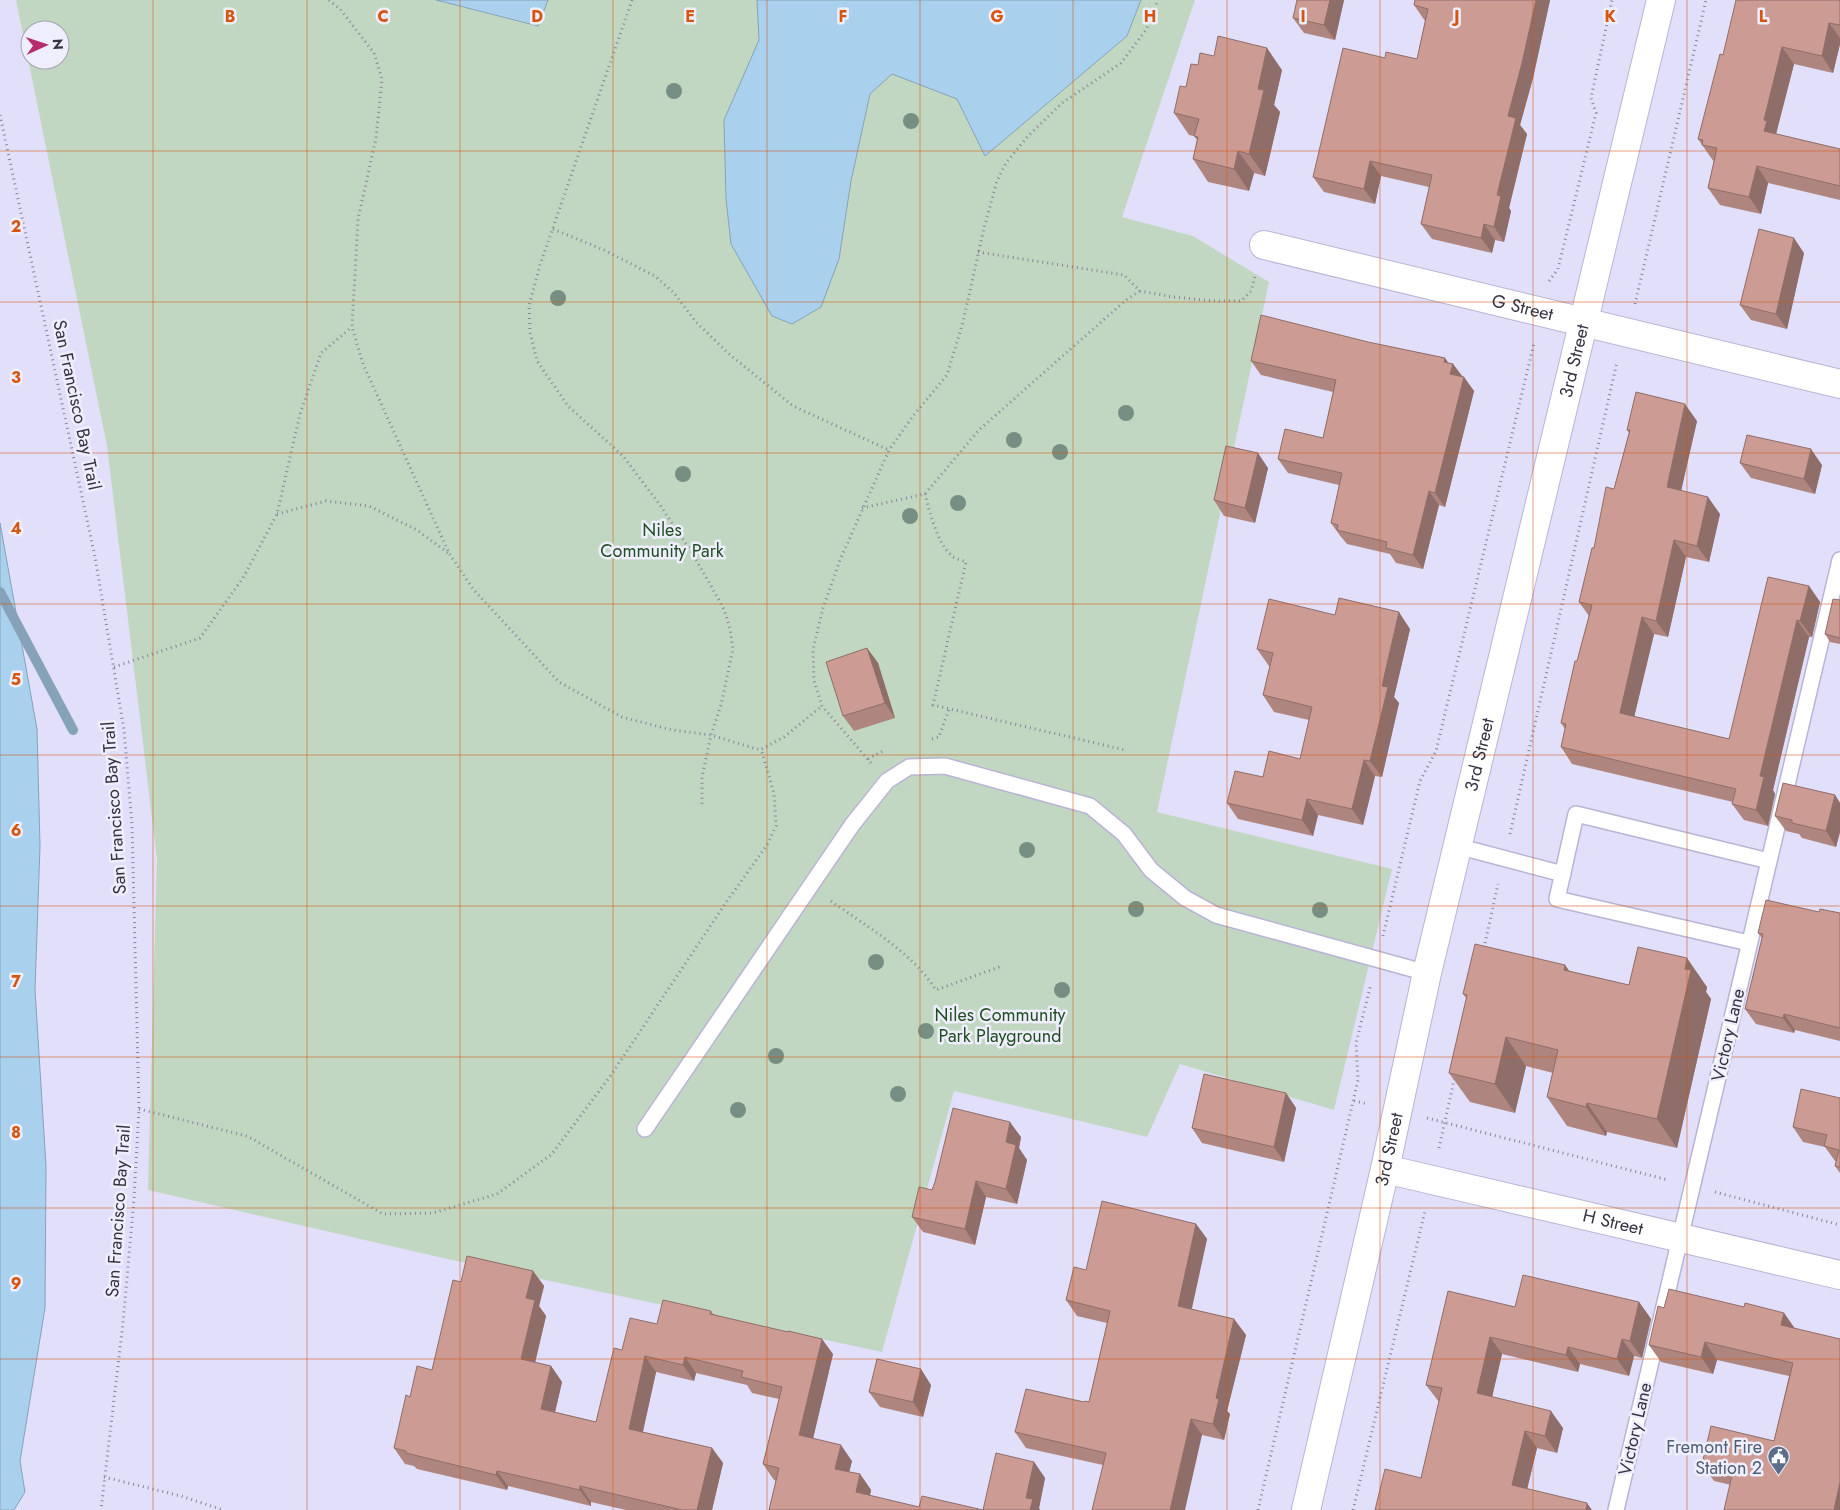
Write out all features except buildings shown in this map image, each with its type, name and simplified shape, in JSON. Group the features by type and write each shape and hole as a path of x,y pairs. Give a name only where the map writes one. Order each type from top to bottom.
{"street":[{"name":"3rd Street","path":"1306,1510 1385,1169 1427,973 1661,0"},
{"name":"G Street","path":"1264,245 1840,384"},
{"name":"H Street","path":"1385,1169 1840,1275"}],"lane":[{"name":"Victory Lane","path":"1616,1510 1840,560"},
{"path":"645,1129 852,826 887,781 908,767 945,766 1090,806 1124,834 1151,870 1185,898 1216,915 1427,973"},
{"path":"1750,943 1557,899 1576,814 1769,860"},
{"path":"1457,846 1563,874"}],"path":[{"path":"329,0 346,16 374,53 382,79 376,138 358,219 352,327 363,364 449,553 473,589 559,682 622,717 672,730 711,735 743,746 761,749 784,737 822,706"},
{"path":"632,0 540,265 529,306 530,332 537,361 568,406 623,456 660,505 694,556 724,609 733,649 721,705 711,735 702,777 702,805"},
{"path":"887,781 822,706 814,681 813,649 823,608 840,560 888,450 947,375 963,322 978,252 997,181 1006,163 1028,136 1062,103 1120,63 1146,30 1158,0"},
{"path":"1258,1510 1354,1101 1358,1080 1356,1044 1420,781 1436,751 1549,279 1558,269 1596,113 1591,98 1612,0"},
{"path":"1483,953 1624,332 1638,298 1706,0"},
{"name":"San Francisco Bay Trail","path":"0,115 95,557 124,730 132,825 139,1109 134,1199 123,1322 101,1510"},
{"path":"553,229 604,250 654,276 674,293 696,322 728,353 793,406 888,450"},
{"path":"978,252 1124,275 1140,291 1173,297 1214,301 1242,301 1251,291 1264,245"},
{"path":"862,508 924,494 979,430 1126,300 1140,291"},
{"path":"114,667 200,638 243,578 276,514 300,414 321,353 352,327"},
{"path":"924,494 932,520 944,547 953,557 966,562 933,705 1125,750"},
{"path":"276,514 326,501 369,506 417,530 449,553"},
{"path":"139,1109 247,1136 383,1214 433,1213 497,1194 552,1154 609,1078 766,845 776,826 774,793 761,749"},
{"path":"810,886 905,954 928,976 936,990 1002,966"},
{"path":"1353,1510 1455,1075"},
{"path":"1354,1101 1444,1122 1840,1225"},
{"path":"104,1477 181,1496 224,1510"}],"green space":[{"name":"Niles Community Park","path":"16,0 1195,0 1122,217 1193,236 1269,282 1157,812 1392,869 1334,1110 1180,1064 1147,1137 954,1091 882,1352 443,1258 148,1190 157,859 107,446 30,70 70,70 70,20 20,20"}],"water":[{"path":"436,0 548,0 538,26"},
{"path":"757,0 1141,0 1127,36 985,156 957,99 892,74 870,94 851,181 839,259 821,307 792,324 772,316 731,244 726,199 724,120 759,40"},
{"path":"0,523 37,729 40,846 35,990 46,1166 45,1308 20,1461 25,1492 14,1510 0,1510"}],"waterway":[{"path":"0,592 73,730"}],"place":[{"name":"Fremont Fire Station 2","path":"1778,1476"}],"park label":[{"name":"Niles Community Park Playground","path":"1000,1025"}]}
